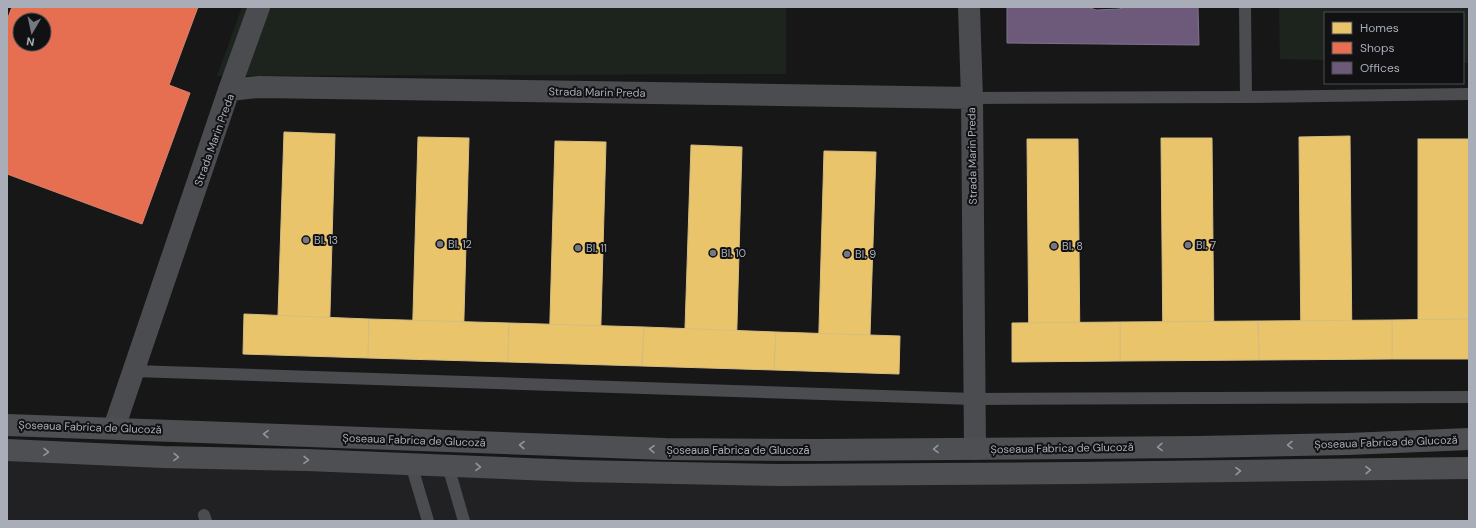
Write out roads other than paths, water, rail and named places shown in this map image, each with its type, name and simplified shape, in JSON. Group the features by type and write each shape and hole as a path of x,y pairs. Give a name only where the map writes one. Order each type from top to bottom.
{"main road":[{"name":"Șoseaua Fabrica de Glucoză","path":"7,425 665,449 975,449 1348,444 1469,438"},
{"name":"Șoseaua Fabrica de Glucoză","path":"7,450 577,471 781,475 1076,474 1469,468"}],"street":[{"path":"230,90 259,7"},
{"path":"969,7 972,98"},
{"name":"Strada Marin Preda","path":"114,428 230,90 259,87 972,98 975,449"}],"lane":[{"path":"1246,7 1246,97"},
{"path":"972,98 1246,97 1469,94"},
{"path":"134,371 974,399 1469,398"},
{"path":"411,464 428,521"},
{"path":"448,466 464,521"}],"place":[{"name":"Bl. 13","path":"306,240"},
{"name":"Bl. 12","path":"440,244"},
{"name":"Bl. 7","path":"1188,245"},
{"name":"Bl. 8","path":"1054,246"},
{"name":"Bl. 11","path":"578,248"},
{"name":"Bl. 10","path":"713,253"},
{"name":"Bl. 9","path":"847,254"}]}
